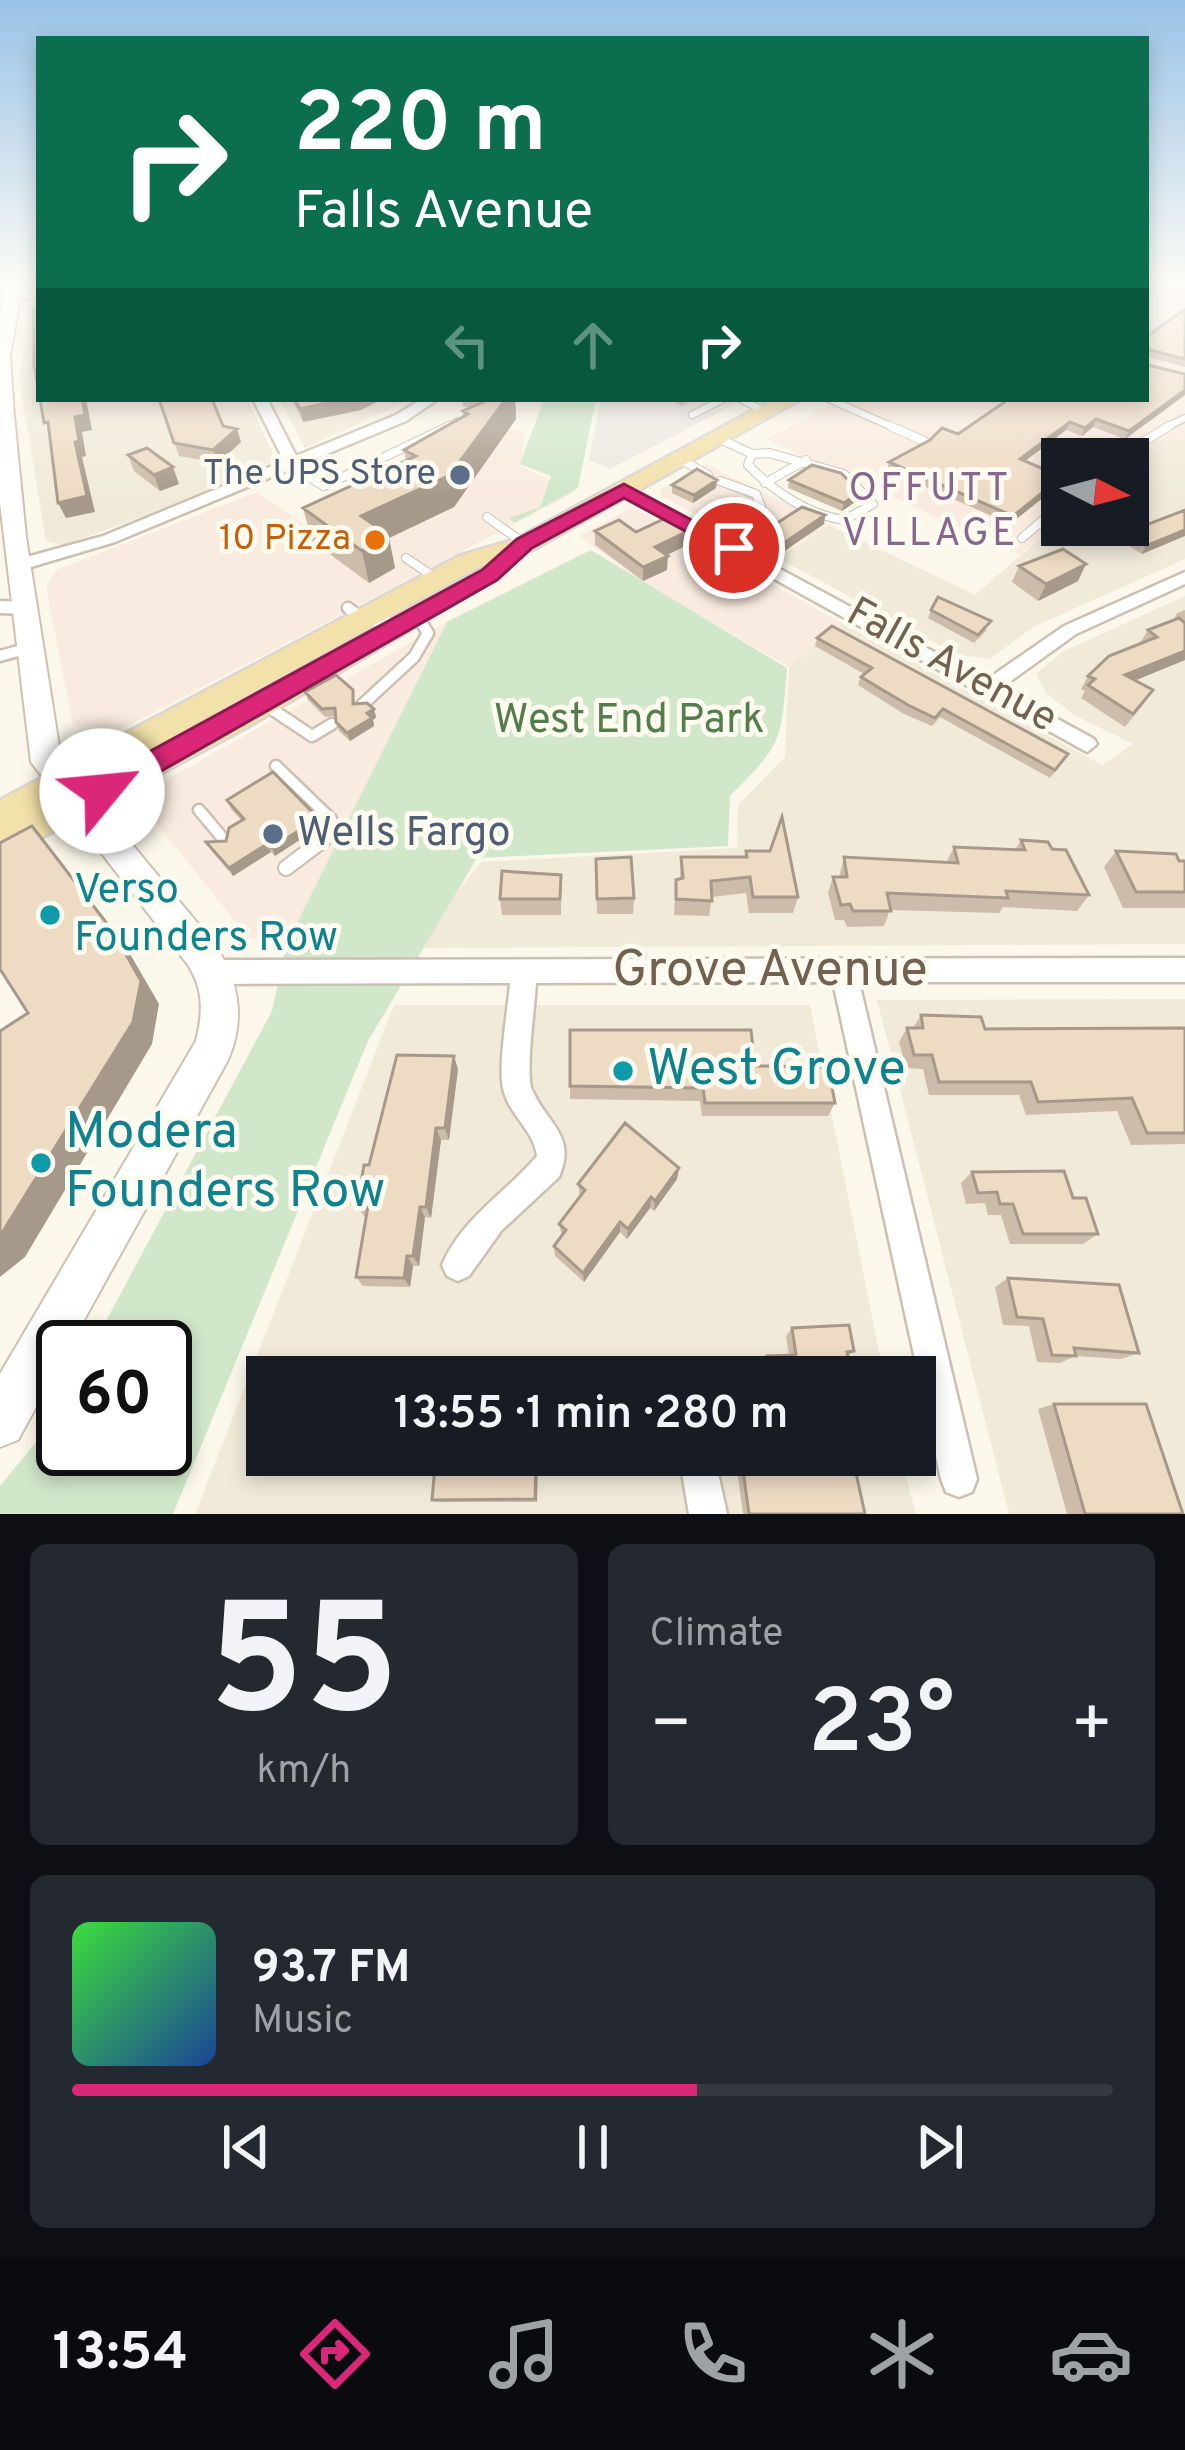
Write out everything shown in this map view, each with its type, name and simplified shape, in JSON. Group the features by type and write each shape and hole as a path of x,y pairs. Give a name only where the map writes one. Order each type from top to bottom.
{"main road":[{"path":"0,1422 214,1047 223,999 214,972 46,762 14,652 12,607 18,565 1,366"},
{"path":"0,845 69,793 355,613 468,562 525,544 785,402"},
{"path":"0,816 69,793 263,704 490,575 525,544"}],"street":[{"path":"261,402 290,464"},
{"path":"18,565 110,539 401,418 426,402"},
{"name":"Falls Avenue","path":"624,490 1087,744"},
{"path":"988,688 1070,630 1185,577"},
{"name":"Grove Avenue","path":"214,972 1185,970"},
{"path":"458,1265 490,1220 553,1157 552,1144 520,1100 516,1086 524,971"},
{"path":"844,972 959,1479"},
{"path":"701,1476 708,1514"}],"lane":[{"path":"692,415 717,402"},
{"path":"746,402 767,412"},
{"path":"836,402 924,440"},
{"path":"1145,438 1185,418"},
{"path":"290,464 324,486 461,419 475,423"},
{"path":"718,438 752,454 806,460 864,486 874,504 857,518 839,520 765,483 748,465 752,454"},
{"path":"680,459 708,475"},
{"path":"765,483 806,460"},
{"path":"702,531 736,522 761,507 755,494 720,481"},
{"path":"487,517 525,544"},
{"path":"1022,538 1041,522"},
{"path":"406,558 437,579"},
{"path":"355,613 409,621 428,633 414,657 362,705"},
{"path":"263,704 313,736 332,724"},
{"path":"276,766 331,820 330,834 286,868"},
{"path":"199,810 225,841"}],"shaded area":[{"path":"23,356 36,356 36,402 248,402 276,460 172,506 64,545 46,541 19,378"},
{"path":"1149,356 1185,356 1185,440 1155,441 1149,446 1149,438 1041,438 1041,537 1019,555 767,439 835,402 1149,402"},
{"path":"281,402 405,402 305,448"},
{"path":"600,402 739,402 610,469 589,460"},
{"path":"492,425 525,432 520,466 575,492 122,729 73,725 46,587 56,570 257,492 322,536"},
{"path":"1185,439 1185,559 1033,627 990,659 958,655 778,558 829,525 975,595 1041,537 1041,546 1149,546 1149,444"},
{"path":"706,464 829,525 775,558 660,495 661,489"},
{"path":"632,507 842,623 789,667 640,581 579,536"},
{"path":"1185,596 1185,944 413,948 481,862 737,848 738,805 785,757 789,667 842,623 1102,765 1133,744 1074,715 1047,694 1036,674 1062,652"},
{"path":"447,622 286,945 260,943 245,934 142,805 152,788"},
{"path":"1185,999 1185,1514 1009,1514 877,1000"},
{"path":"394,1005 810,1005 880,1356 257,1356"},
{"path":"246,1384 246,1476 906,1476 916,1514 195,1514"}],"green space":[{"path":"543,402 595,402 578,488 514,523 509,518 540,507 551,476 520,464"},
{"name":"West End Park","path":"591,550 787,668 780,727 770,752 730,796 728,846 477,858 368,1041 192,1468 192,1320 106,1320 272,1011 286,945 447,622"},
{"path":"36,1442 36,1476 189,1476 173,1514 0,1514 0,1486"}],"building":[{"path":"1149,365 1185,374 1185,390 1129,431 1096,419 1085,428 1070,422 1041,438 1041,443 1020,459 1041,468 1041,494 1013,516 889,462 930,440 942,428 958,434 1005,402 1149,402"},
{"path":"40,402 83,402 85,415 75,417 79,441 75,442 87,496 58,503 48,422 44,423"},
{"path":"160,402 213,402 223,426 237,429 213,450 174,443"},
{"path":"296,402 331,402 300,409"},
{"path":"483,402 504,402 450,475 361,516 389,535 362,551 303,508 416,456 404,450 468,414 463,411"},
{"path":"147,448 173,467 154,475 128,455"},
{"path":"812,465 841,473 860,492 844,503 789,480"},
{"path":"697,469 717,480 694,495 672,485"},
{"path":"802,507 825,515 781,545 760,534"},
{"path":"1185,510 1185,530 1149,545 1149,524"},
{"path":"666,518 686,532 655,547 668,556 643,567 595,531 619,520 636,532"},
{"path":"1063,549 1086,564 1046,584 1019,566"},
{"path":"938,597 991,621 978,635 931,610"},
{"path":"1179,618 1185,623 1185,651 1125,675 1153,690 1133,714 1088,685 1095,679 1088,676 1109,656 1157,637 1148,630"},
{"path":"832,626 1068,754 1055,770 943,709 935,718 908,705 861,677 872,668 817,638"},
{"path":"336,675 353,690 353,704 367,703 374,709 367,713 372,718 347,733 336,722 335,708 322,709 305,692"},
{"name":"Wells Fargo","path":"273,772 318,818 272,848 267,844 229,868 206,842 226,841 229,828 244,819 227,800"},
{"path":"782,817 798,897 753,897 750,877 711,881 712,901 676,899 676,880 683,878 681,857 747,857 746,851 770,851"},
{"path":"32,826 112,930 141,981 133,1022 0,1236 0,1031 28,1013 0,969 0,843"},
{"path":"1021,840 1048,842 1052,849 1066,850 1089,895 1006,891 1008,898 887,893 891,911 853,911 850,904 841,905 833,877 847,877 844,857 958,863 954,847 1025,850"},
{"path":"1116,851 1176,854 1179,861 1185,861 1185,892 1136,892"},
{"path":"631,857 634,898 597,899 596,859"},
{"path":"502,871 561,875 560,899 500,899"},
{"path":"921,1015 981,1017 985,1029 1185,1028 1185,1133 1147,1133 1132,1098 1038,1102 1031,1082 939,1082 932,1055 914,1055 907,1028 923,1028"},
{"path":"570,1030 751,1030 755,1066 828,1067 835,1103 705,1103 703,1088 570,1086"},
{"path":"397,1055 454,1056 445,1128 436,1128 426,1207 420,1207 413,1256 407,1256 404,1278 356,1277 368,1206 357,1206 364,1165 369,1165"},
{"path":"625,1123 679,1168 628,1229 620,1222 583,1273 554,1246 566,1230 559,1224 585,1190 578,1184"},
{"path":"1064,1171 1073,1198 1086,1198 1098,1234 1023,1234 1013,1204 1000,1204 997,1192 978,1193 972,1172"},
{"path":"1008,1278 1119,1285 1139,1353 1074,1348 1076,1356 1052,1355 1043,1319 1017,1317"},
{"path":"849,1325 854,1351 847,1352 848,1356 767,1356 796,1355 792,1328"},
{"path":"1054,1404 1146,1404 1183,1514 1085,1514"},
{"path":"434,1476 536,1476 535,1499 432,1500"},
{"path":"744,1476 857,1476 865,1514 749,1514"}],"place":[{"name":"The UPS Store","path":"460,475"},
{"name":"10 Pizza","path":"375,540"},
{"name":"Wells Fargo","path":"273,834"},
{"name":"Verso Founders Row","path":"50,915"},
{"name":"West Grove","path":"623,1071"},
{"name":"Modera Founders Row","path":"41,1163"}],"district":[{"name":"OFFUTT VILLAGE","path":"930,512"}],"route":[{"path":"102,791 490,575 525,544 624,490 734,548"}]}
